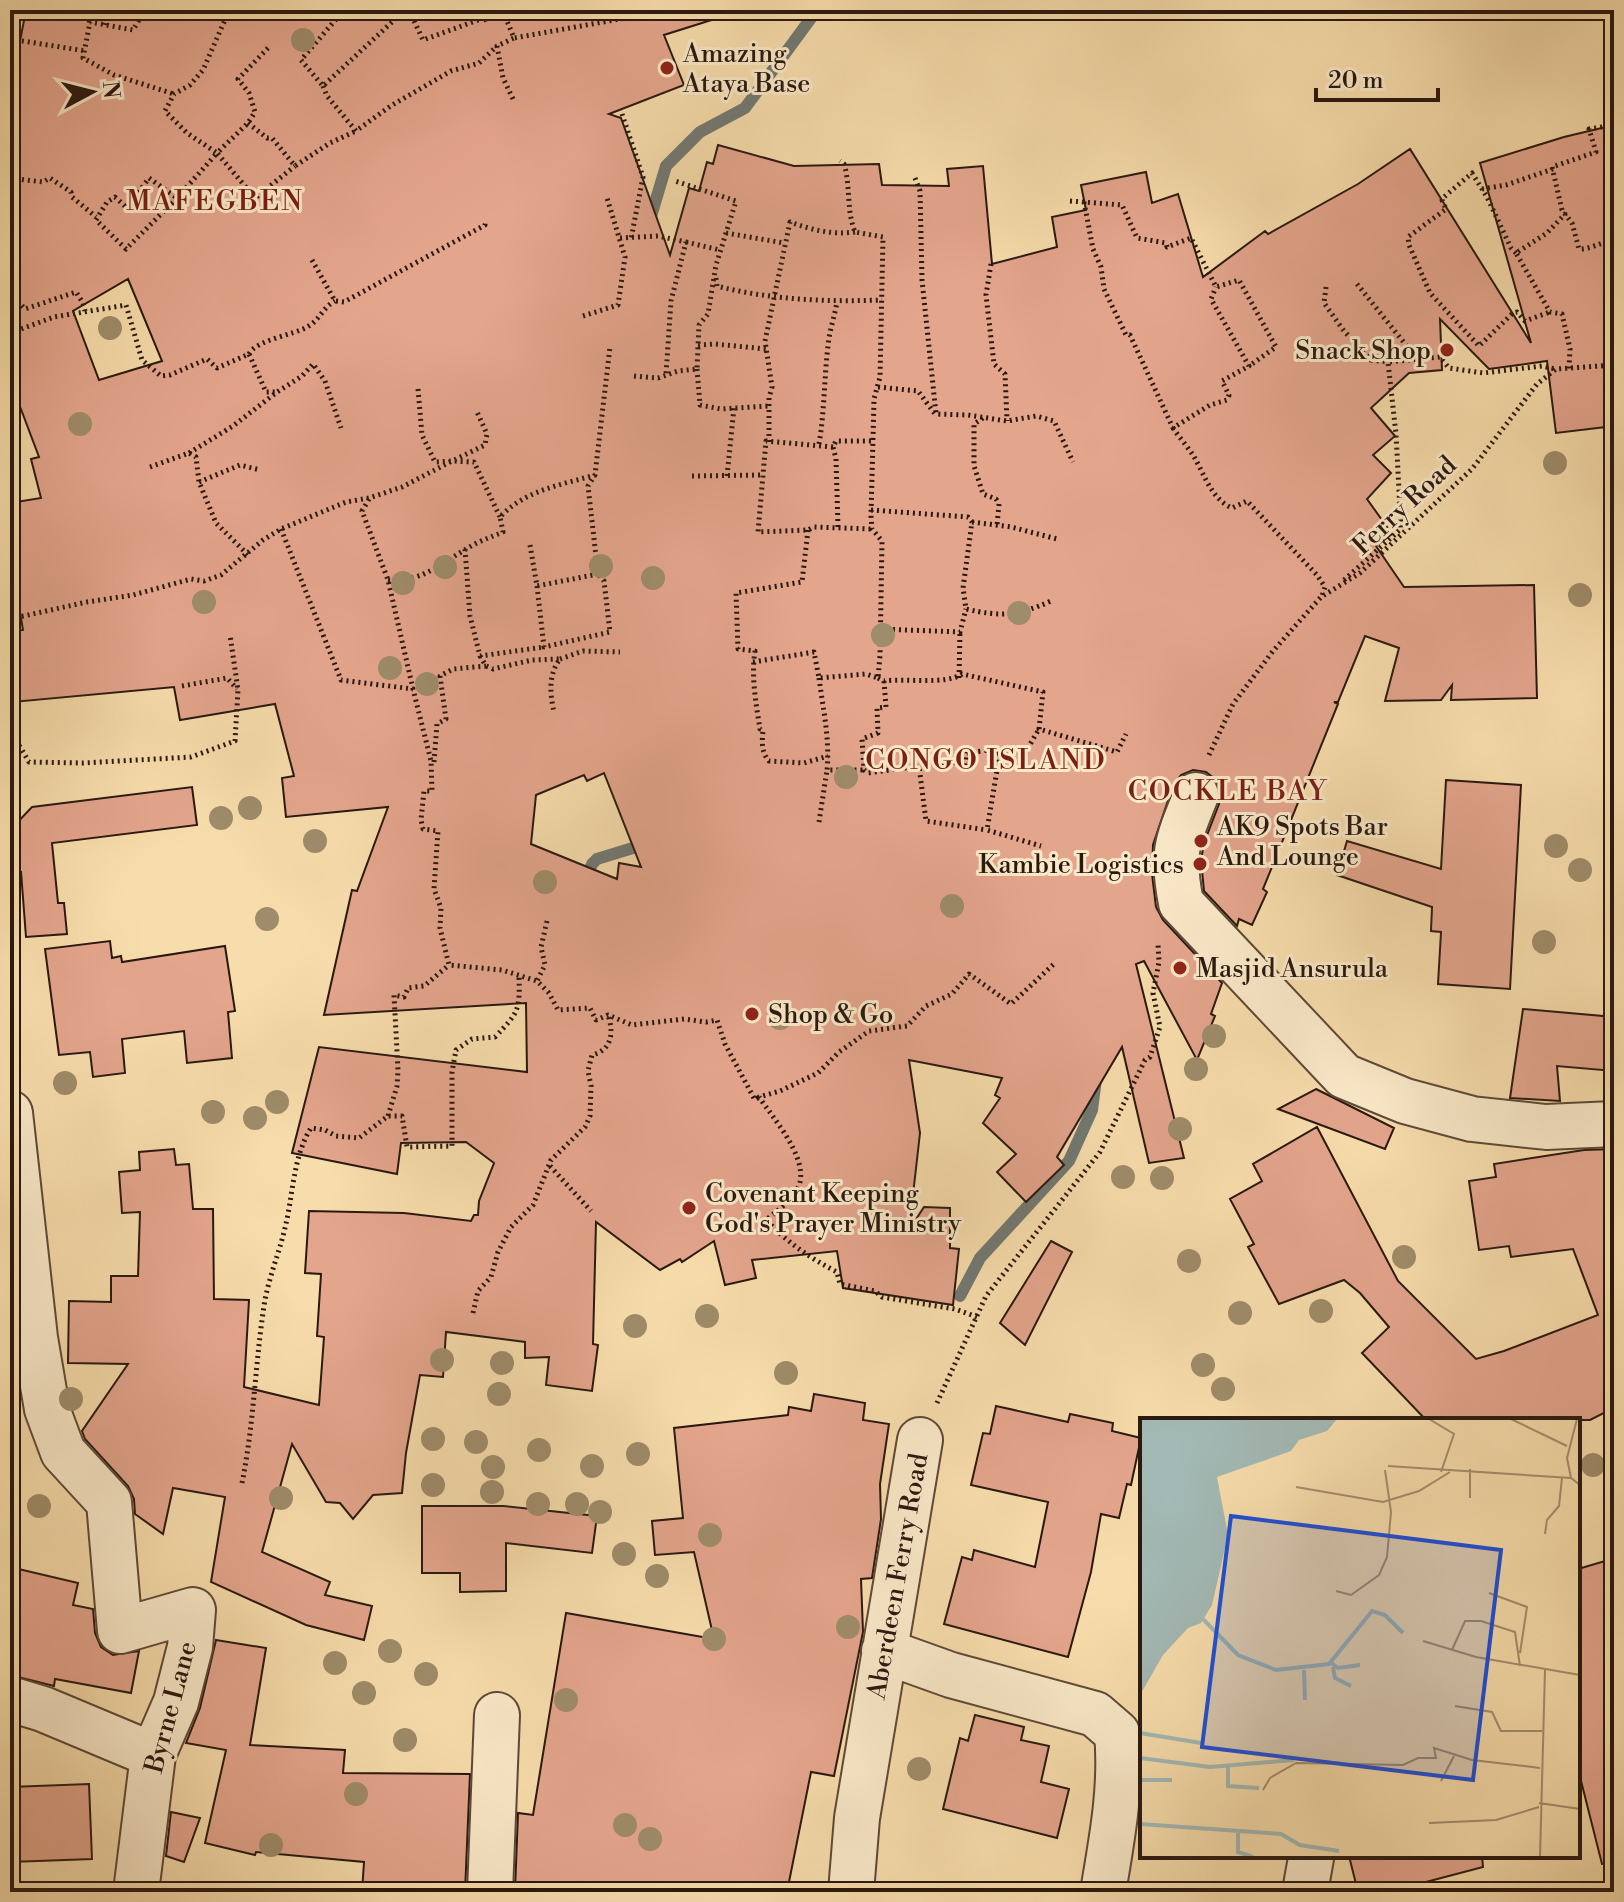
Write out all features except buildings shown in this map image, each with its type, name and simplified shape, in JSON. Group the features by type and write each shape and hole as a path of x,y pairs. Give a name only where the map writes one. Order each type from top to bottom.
{"street":[{"path":"1196,795 1176,845 1174,873 1181,903 1344,1076 1405,1101 1472,1119 1546,1127 1614,1124"},
{"name":"Byrne Lane","path":"10,1113 35,1338 47,1409 63,1452 109,1502 120,1631 193,1610 190,1647 176,1702 153,1755 136,1892"},
{"name":"Aberdeen Ferry Road","path":"851,1892 857,1818 920,1440"},
{"path":"884,1651 951,1675 1095,1714 1117,1733 1120,1764 1103,1892"},
{"path":"10,1699 43,1709 153,1755"},
{"path":"490,1892 497,1715"}],"path":[{"path":"82,10 90,22 83,58 114,75 174,94"},
{"path":"105,25 109,10"},
{"path":"90,22 133,30 145,10"},
{"path":"225,10 228,13 203,70 190,85 174,94 165,113 187,133 217,153 255,198 330,143 356,131 392,105 451,71 479,63 497,46 514,38 631,17"},
{"path":"344,10 301,60 356,131"},
{"path":"323,86 407,10 423,40 503,10 514,38"},
{"path":"10,39 86,51"},
{"path":"497,46 503,78 513,99"},
{"path":"10,178 43,182 50,178 71,192 72,197 126,249 248,123 255,112 249,93 238,79 268,48"},
{"path":"622,114 643,177 631,239"},
{"path":"248,123 267,138 272,138 295,166"},
{"path":"1481,189 1506,185 1596,152 1589,129 1614,125"},
{"path":"840,161 848,178 849,218 855,232"},
{"path":"1553,169 1562,210 1572,223 1579,249 1614,240"},
{"path":"1550,312 1511,248 1472,173 1444,197 1442,200 1446,209 1408,237 1427,287 1479,346 1513,313 1517,312 1525,321 1550,312 1562,314 1570,349 1569,369"},
{"path":"96,217 115,197 127,208 149,178 177,198"},
{"path":"915,178 920,191 922,280 936,414"},
{"path":"675,181 736,201 720,250 708,314 699,325 697,369 700,405 734,408 768,406"},
{"path":"583,316 618,305 625,257 607,198"},
{"path":"1070,201 1122,205 1137,238 1166,243 1167,247 1191,238 1216,287 1211,299 1249,366"},
{"path":"1084,202 1104,289 1126,335 1130,335 1140,355 1173,428 1193,456 1207,484 1224,504 1232,508 1247,501 1317,575 1325,587 1321,597"},
{"path":"1516,253 1547,233 1566,213"},
{"path":"10,333 54,317 126,305 142,360 161,376 207,359 217,368 249,354 252,348 309,326 326,305 335,301 344,302 485,225 485,221"},
{"path":"769,442 768,406 772,387 765,341 790,222 814,230 883,237 871,510 872,529 882,541 881,680 886,707 877,708 878,733 862,739 864,770"},
{"path":"726,233 784,243"},
{"path":"620,238 658,236 720,250"},
{"path":"666,374 671,301 686,242"},
{"path":"312,260 335,301"},
{"path":"991,264 986,295 994,364 1005,374 1007,421"},
{"path":"715,272 717,286 817,302 882,300"},
{"path":"1173,428 1210,405 1227,400 1229,395 1222,381 1276,347 1239,280 1216,287"},
{"path":"1357,284 1418,360"},
{"path":"1326,287 1324,303 1371,360 1388,362 1440,357 1449,368 1483,373 1542,366 1569,369 1614,365"},
{"path":"10,292 25,309 76,292 85,311"},
{"path":"819,444 825,413 823,391 829,341 837,302"},
{"path":"698,345 766,349"},
{"path":"480,656 544,647 610,632 604,581 598,574 588,486 595,475 610,347"},
{"path":"249,354 266,392 277,392"},
{"path":"1321,597 1401,529 1388,362"},
{"path":"150,467 189,453 233,426 302,376 313,364 325,381 341,428"},
{"path":"634,376 658,378 697,369"},
{"name":"Ferry Road","path":"1196,795 1212,745 1233,704 1273,651 1321,597 1360,573 1472,469 1537,384 1556,369"},
{"path":"878,387 918,391 936,414"},
{"path":"388,580 403,582 437,568 465,549 503,532 500,517 474,462 435,462 422,435 418,389"},
{"path":"727,476 734,408"},
{"path":"10,619 133,595 191,579 204,581 221,575 281,529 346,502 402,487 485,445 487,434 477,412"},
{"path":"936,414 1007,421 1036,416 1054,421 1073,462"},
{"path":"984,418 974,424 974,466 983,494 996,499 999,504 997,525"},
{"path":"833,447 766,441 758,532 808,530 813,527 872,529"},
{"path":"838,527 833,447 836,441 873,441"},
{"path":"189,453 196,457 199,482 216,523 248,555"},
{"path":"199,482 240,465 260,470"},
{"path":"500,517 511,505 535,493 595,475"},
{"path":"692,476 762,475"},
{"path":"369,498 362,511 388,580 431,761 432,791"},
{"path":"871,510 968,517 972,522 1057,539"},
{"path":"959,678 960,632 966,609 963,588 972,522"},
{"path":"281,529 341,680 413,689"},
{"path":"808,530 802,582 736,593 738,649 755,651 756,700 765,757 769,761 804,763 828,756"},
{"path":"530,545 544,647"},
{"path":"465,549 470,616 480,656 486,666"},
{"path":"537,586 598,574"},
{"path":"966,609 1002,616 1015,615 1051,601"},
{"path":"881,629 960,632"},
{"path":"10,730 29,762 83,763 191,757 235,741 238,690 230,635"},
{"path":"432,791 437,724 446,719 440,676 453,669 486,666 493,669 532,660 560,659 583,651 620,652"},
{"path":"753,662 814,652 828,756 819,822"},
{"path":"554,712 550,690 555,666 560,659"},
{"path":"819,678 866,674 881,680 959,678 962,674 1043,692 1039,729 1025,753 978,750 967,753 966,765 952,762 942,764"},
{"path":"182,686 227,678 238,690"},
{"path":"1039,729 1117,752 1126,734"},
{"path":"987,830 1000,752"},
{"path":"827,770 864,770 868,773 919,766 926,821 987,830 1041,846"},
{"path":"432,791 424,791 421,820 423,829 438,831 434,889 441,908 440,928 449,965"},
{"name":"Aberdeen Ferry Road","path":"920,1440 986,1296 1100,1152 1145,1060 1150,1057 1160,1027 1153,993 1159,962 1158,943 1166,924 1181,903"},
{"path":"537,981 545,965 541,947 547,921"},
{"path":"242,1483 251,1436 264,1303 307,1135 311,1128 336,1136 359,1138 388,1116 397,1086 398,1070 394,995 404,997 408,988 424,986 449,965 502,970 537,981 549,993 558,1010 590,1008 596,1020 608,1015 632,1025 684,1019 717,1020 725,1044 755,1100 818,1073 839,1052 869,1031 907,1026 926,1006 952,994 969,974 1011,1004 1056,962"},
{"path":"388,1116 402,1116 407,1147 452,1146 452,1072 456,1050 472,1039 495,1037 512,1018 520,1005 519,975"},
{"path":"473,1313 478,1291 491,1277 498,1252 511,1227 533,1205 551,1160 580,1135 590,1116 588,1071 592,1055 608,1047 612,1029 608,1015"},
{"path":"759,1097 796,1153 800,1181 792,1197 766,1220 785,1240 811,1259 837,1272 840,1284 875,1291 882,1297 955,1309 977,1317"},
{"path":"550,1166 591,1211"}],"waterway":[{"path":"649,223 666,166 700,132 745,108 817,10"},
{"path":"585,883 597,859 649,843"},
{"path":"960,1296 980,1258 1069,1161 1092,1110 1096,1079"}],"place":[{"name":"Amazing Ataya Base","path":"667,68"},
{"name":"Snack Shop","path":"1447,350"},
{"name":"AK9 Spots Bar And Lounge","path":"1201,841"},
{"name":"Kambie Logistics","path":"1200,864"},
{"name":"Masjid Ansurula","path":"1180,968"},
{"name":"Shop & Go","path":"752,1014"},
{"name":"Covenant Keeping God's Prayer Ministry","path":"689,1208"}],"district":[{"name":"MAFEGBEN","path":"215,200"},
{"name":"CONGO ISLAND","path":"986,759"},
{"name":"COCKLE BAY","path":"1228,790"}]}
